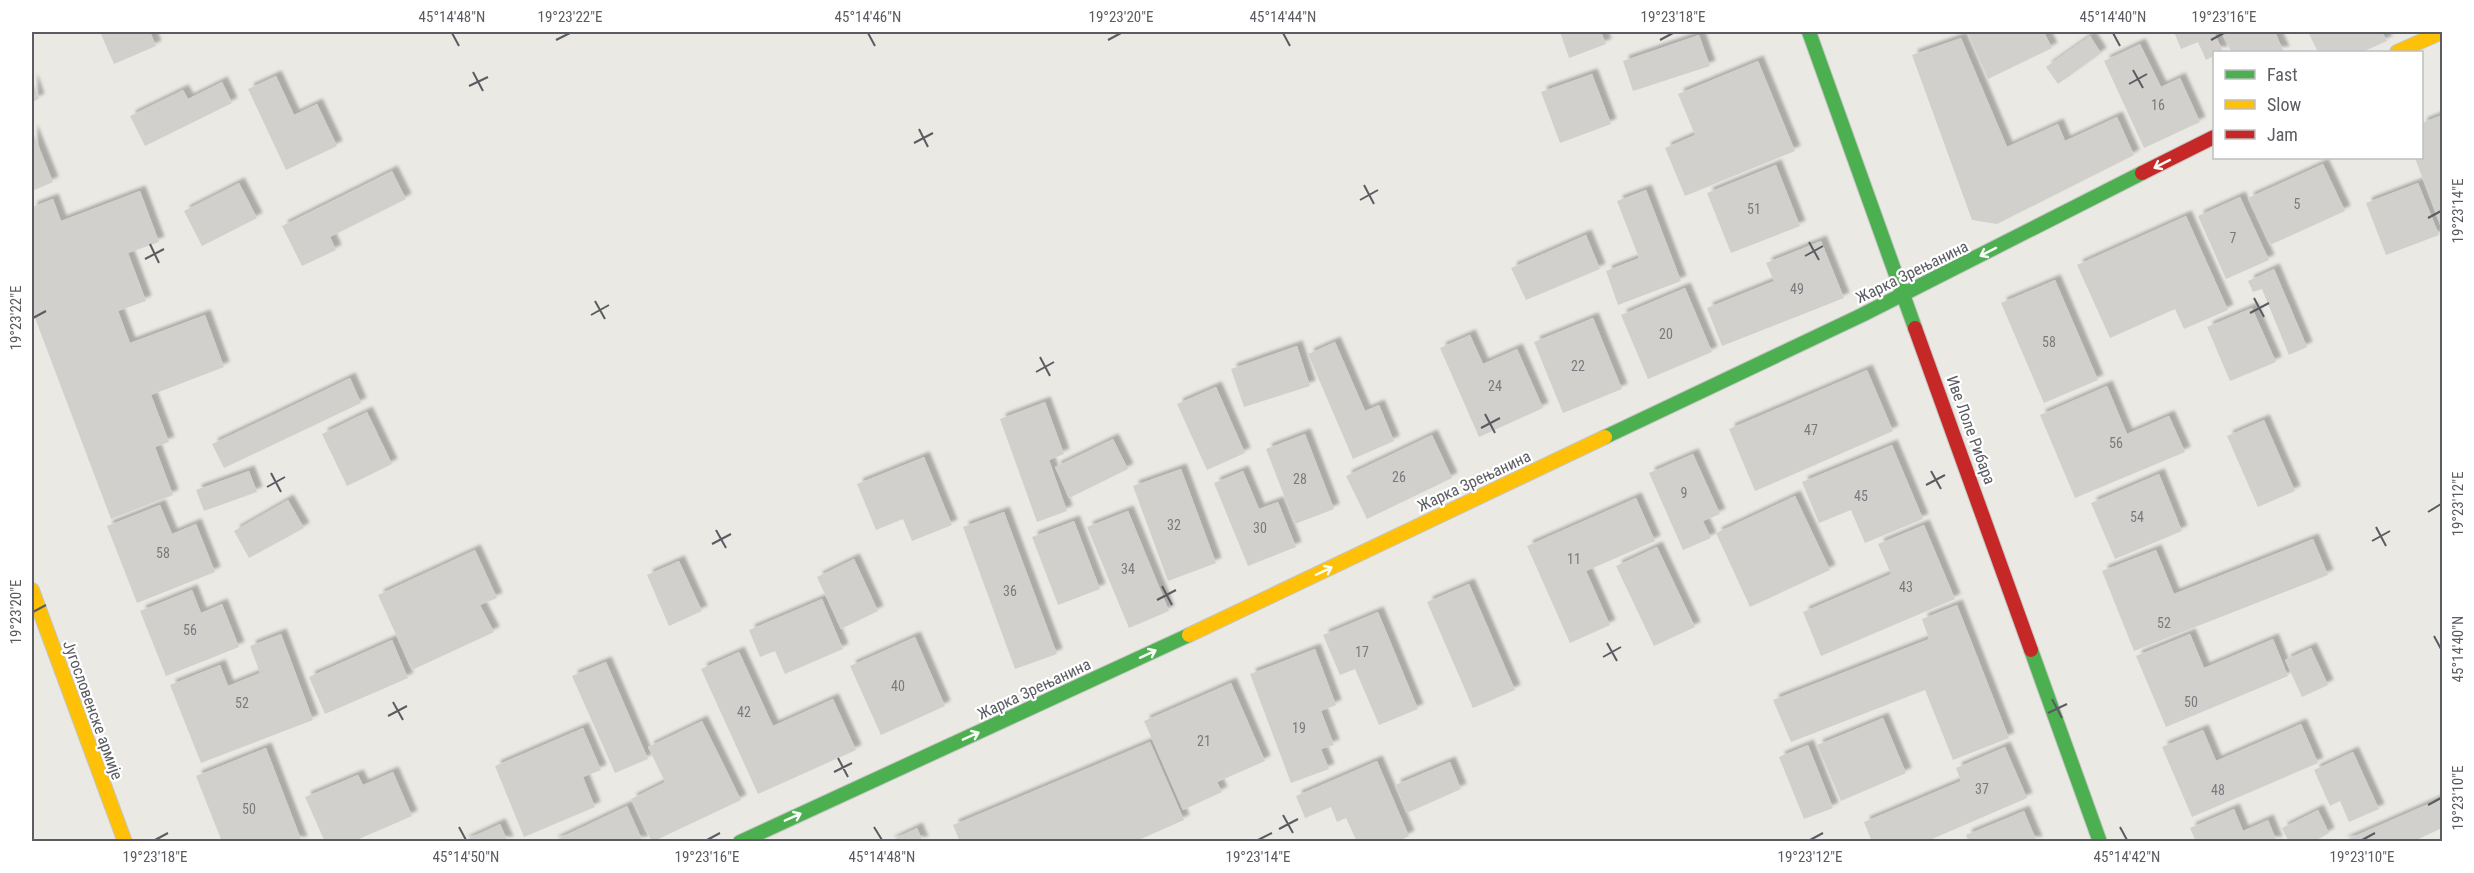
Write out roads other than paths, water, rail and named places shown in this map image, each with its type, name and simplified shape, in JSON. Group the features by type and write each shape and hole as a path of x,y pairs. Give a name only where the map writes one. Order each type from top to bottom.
{"street":[{"name":"Иве Лоле Рибара","path":"1809,32 2100,842"},
{"path":"2399,51 2442,32"},
{"name":"Жарка Зрењанина","path":"740,842 1060,696 1905,295 2213,138"},
{"name":"Југословенске армије","path":"32,590 125,842"}]}
